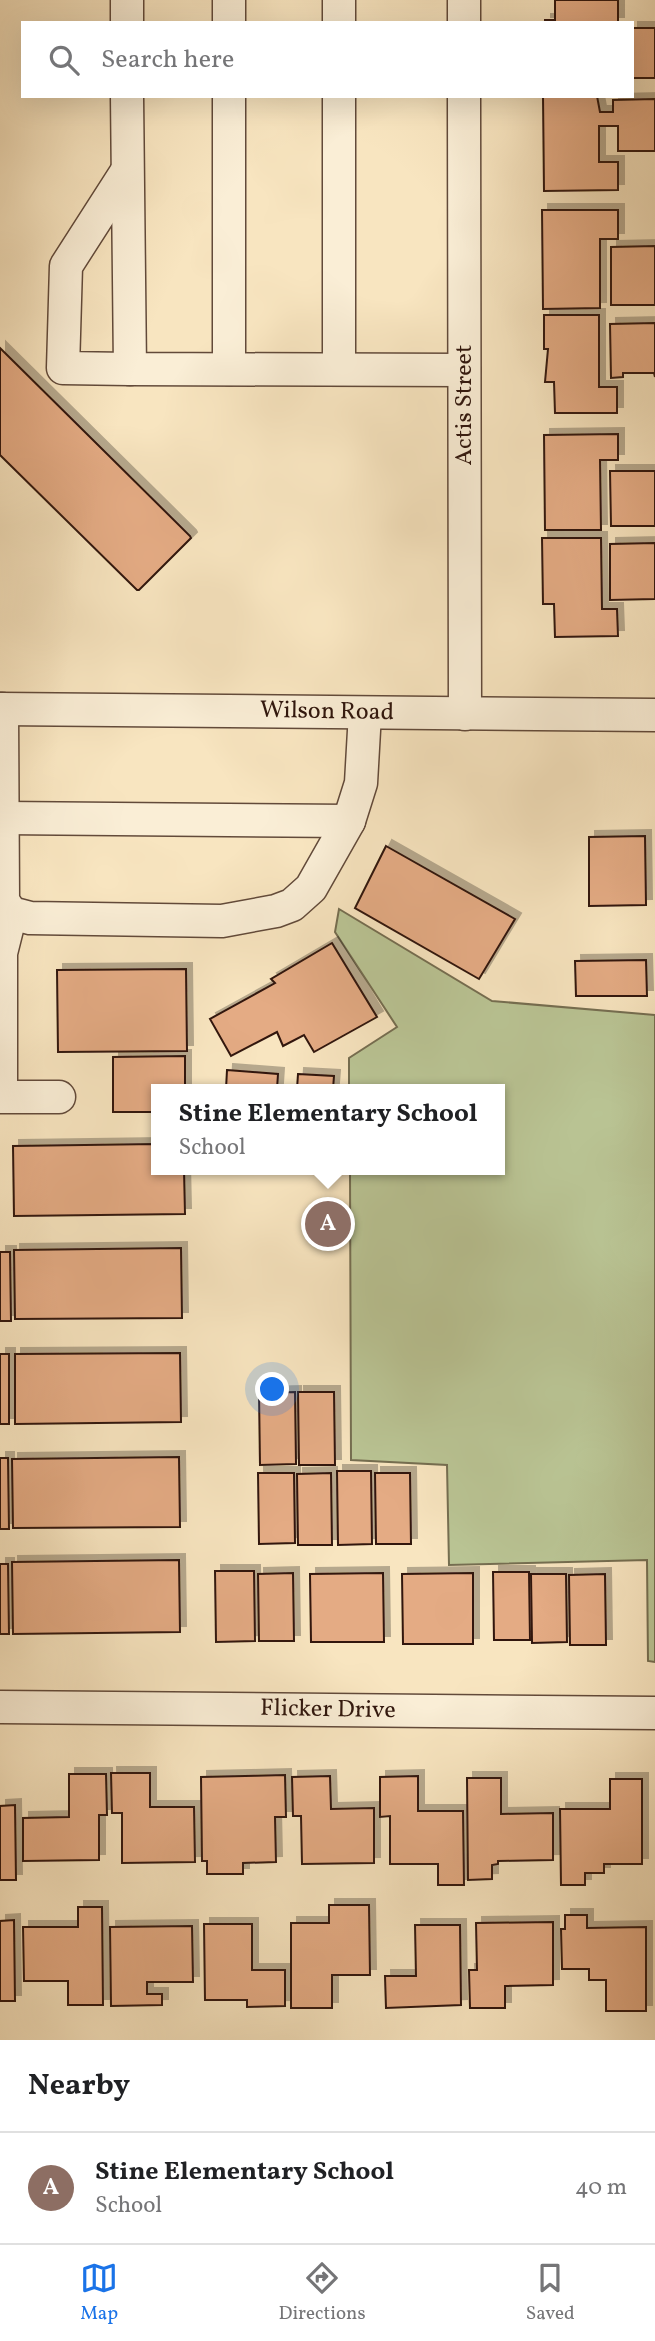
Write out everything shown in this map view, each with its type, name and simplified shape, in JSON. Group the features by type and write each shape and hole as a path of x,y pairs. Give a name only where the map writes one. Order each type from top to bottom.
{"street":[{"path":"127,0 127,21"},
{"path":"229,0 229,21"},
{"path":"339,0 339,21"},
{"path":"464,0 464,21"},
{"path":"127,98 130,369"},
{"path":"229,98 229,369"},
{"path":"339,98 339,369"},
{"name":"Actis Street","path":"464,98 465,714"},
{"path":"127,171 66,266 63,368 464,370"},
{"path":"1,709 3,901 11,913 30,918 222,921 276,911 292,905 311,888 349,821 361,783 365,713"},
{"name":"Wilson Road","path":"1,709 655,715"},
{"path":"3,818 349,821"},
{"path":"11,913 1,953 1,1097 59,1097"},
{"name":"Flicker Drive","path":"0,1707 655,1713"}],"green space":[{"path":"339,909 492,1001 655,1015 655,1662 648,1661 647,1560 449,1565 447,1465 351,1460 350,1175 505,1175 505,1084 349,1084 349,1058 397,1027 335,932"}],"building":[{"path":"555,0 618,0 618,21 545,21 555,20"},
{"path":"634,28 655,28 655,78 634,78"},
{"path":"543,98 597,98 600,112 613,112 613,100 655,99 655,151 618,151 618,126 599,126 599,162 618,162 618,190 544,191"},
{"path":"542,210 618,210 618,239 600,239 600,308 543,309"},
{"path":"655,246 655,305 611,305 611,247"},
{"path":"544,315 599,315 599,387 617,387 617,413 555,413 554,382 545,382 548,349 544,349"},
{"path":"655,323 655,377 654,373 623,373 623,377 611,378 610,324"},
{"path":"0,348 190,536 191,538 139,590 0,455"},
{"path":"618,434 618,460 600,460 601,530 545,530 544,435"},
{"path":"610,471 655,471 655,526 611,526"},
{"path":"542,538 601,538 602,609 617,609 618,636 555,637 554,604 543,604"},
{"path":"655,543 655,599 610,600 610,544"},
{"path":"645,836 646,905 589,906 589,837"},
{"path":"386,846 515,919 479,979 355,908"},
{"path":"332,943 377,1017 314,1052 304,1035 283,1046 277,1032 231,1056 210,1019 275,983 271,979"},
{"path":"646,960 647,996 576,996 575,961"},
{"path":"186,969 187,1051 58,1052 57,970"},
{"path":"185,1056 185,1084 151,1084 151,1112 113,1112 113,1057"},
{"path":"227,1070 278,1074 277,1084 226,1084"},
{"path":"298,1074 334,1076 333,1084 297,1084"},
{"path":"151,1144 151,1175 184,1175 185,1214 14,1216 13,1146"},
{"path":"181,1248 182,1318 15,1319 14,1250"},
{"path":"0,1252 10,1252 11,1321 0,1321"},
{"path":"180,1353 181,1422 15,1424 15,1354"},
{"path":"0,1354 9,1354 9,1424 0,1424"},
{"path":"295,1392 296,1464 260,1465 259,1393"},
{"path":"298,1392 334,1392 335,1465 299,1465"},
{"path":"179,1457 180,1527 13,1528 12,1459"},
{"path":"0,1458 8,1458 9,1529 0,1529"},
{"path":"337,1471 371,1471 372,1544 338,1545"},
{"path":"258,1473 294,1473 295,1543 259,1544"},
{"path":"331,1473 332,1545 298,1545 297,1474"},
{"path":"375,1473 410,1473 411,1544 376,1544"},
{"path":"179,1560 180,1632 13,1634 12,1562"},
{"path":"0,1564 8,1564 9,1634 0,1634"},
{"path":"215,1571 254,1571 255,1641 216,1642"},
{"path":"493,1572 529,1572 530,1640 494,1640"},
{"path":"293,1573 294,1641 259,1641 258,1574"},
{"path":"383,1573 384,1642 311,1642 310,1574"},
{"path":"473,1573 473,1644 403,1644 402,1574"},
{"path":"531,1574 566,1574 567,1642 532,1643"},
{"path":"605,1574 606,1645 570,1645 569,1575"},
{"path":"111,1773 150,1773 150,1807 194,1807 195,1862 122,1863 122,1813 112,1813"},
{"path":"69,1774 106,1774 107,1815 99,1815 99,1860 23,1861 23,1818 69,1817"},
{"path":"285,1775 286,1817 275,1817 276,1862 243,1863 243,1874 207,1874 207,1861 202,1861 201,1777"},
{"path":"330,1776 331,1809 374,1808 374,1863 302,1864 301,1816 293,1816 292,1777"},
{"path":"418,1776 418,1811 463,1811 464,1885 438,1885 438,1864 390,1864 390,1816 380,1817 380,1777"},
{"path":"467,1778 501,1778 501,1814 553,1813 553,1860 498,1861 498,1864 492,1865 492,1879 468,1880"},
{"path":"610,1779 642,1779 642,1864 604,1864 604,1873 585,1873 585,1885 561,1885 560,1809 610,1809"},
{"path":"15,1805 16,1880 0,1880 0,1806"},
{"path":"329,1905 369,1905 370,1975 332,1975 332,2008 291,2008 291,1923 329,1923"},
{"path":"78,1907 102,1907 103,2005 68,2005 68,1981 24,1981 23,1927 78,1927"},
{"path":"565,1915 587,1915 587,1928 646,1927 646,2011 606,2011 606,1980 589,1980 589,1969 562,1969 561,1929 565,1929"},
{"path":"14,1920 15,2001 0,2001 0,1921"},
{"path":"553,1922 553,1985 505,1986 505,2008 470,2008 469,1970 477,1970 476,1923"},
{"path":"204,1924 252,1924 252,1970 285,1970 285,2006 247,2007 247,2000 205,2000"},
{"path":"415,1925 460,1925 461,2005 386,2008 385,1976 416,1976"},
{"path":"192,1926 193,1982 147,1982 147,1994 162,1994 162,2005 111,2006 110,1927"}],"place":[{"name":"Stine Elementary School","path":"328,1224"}]}
